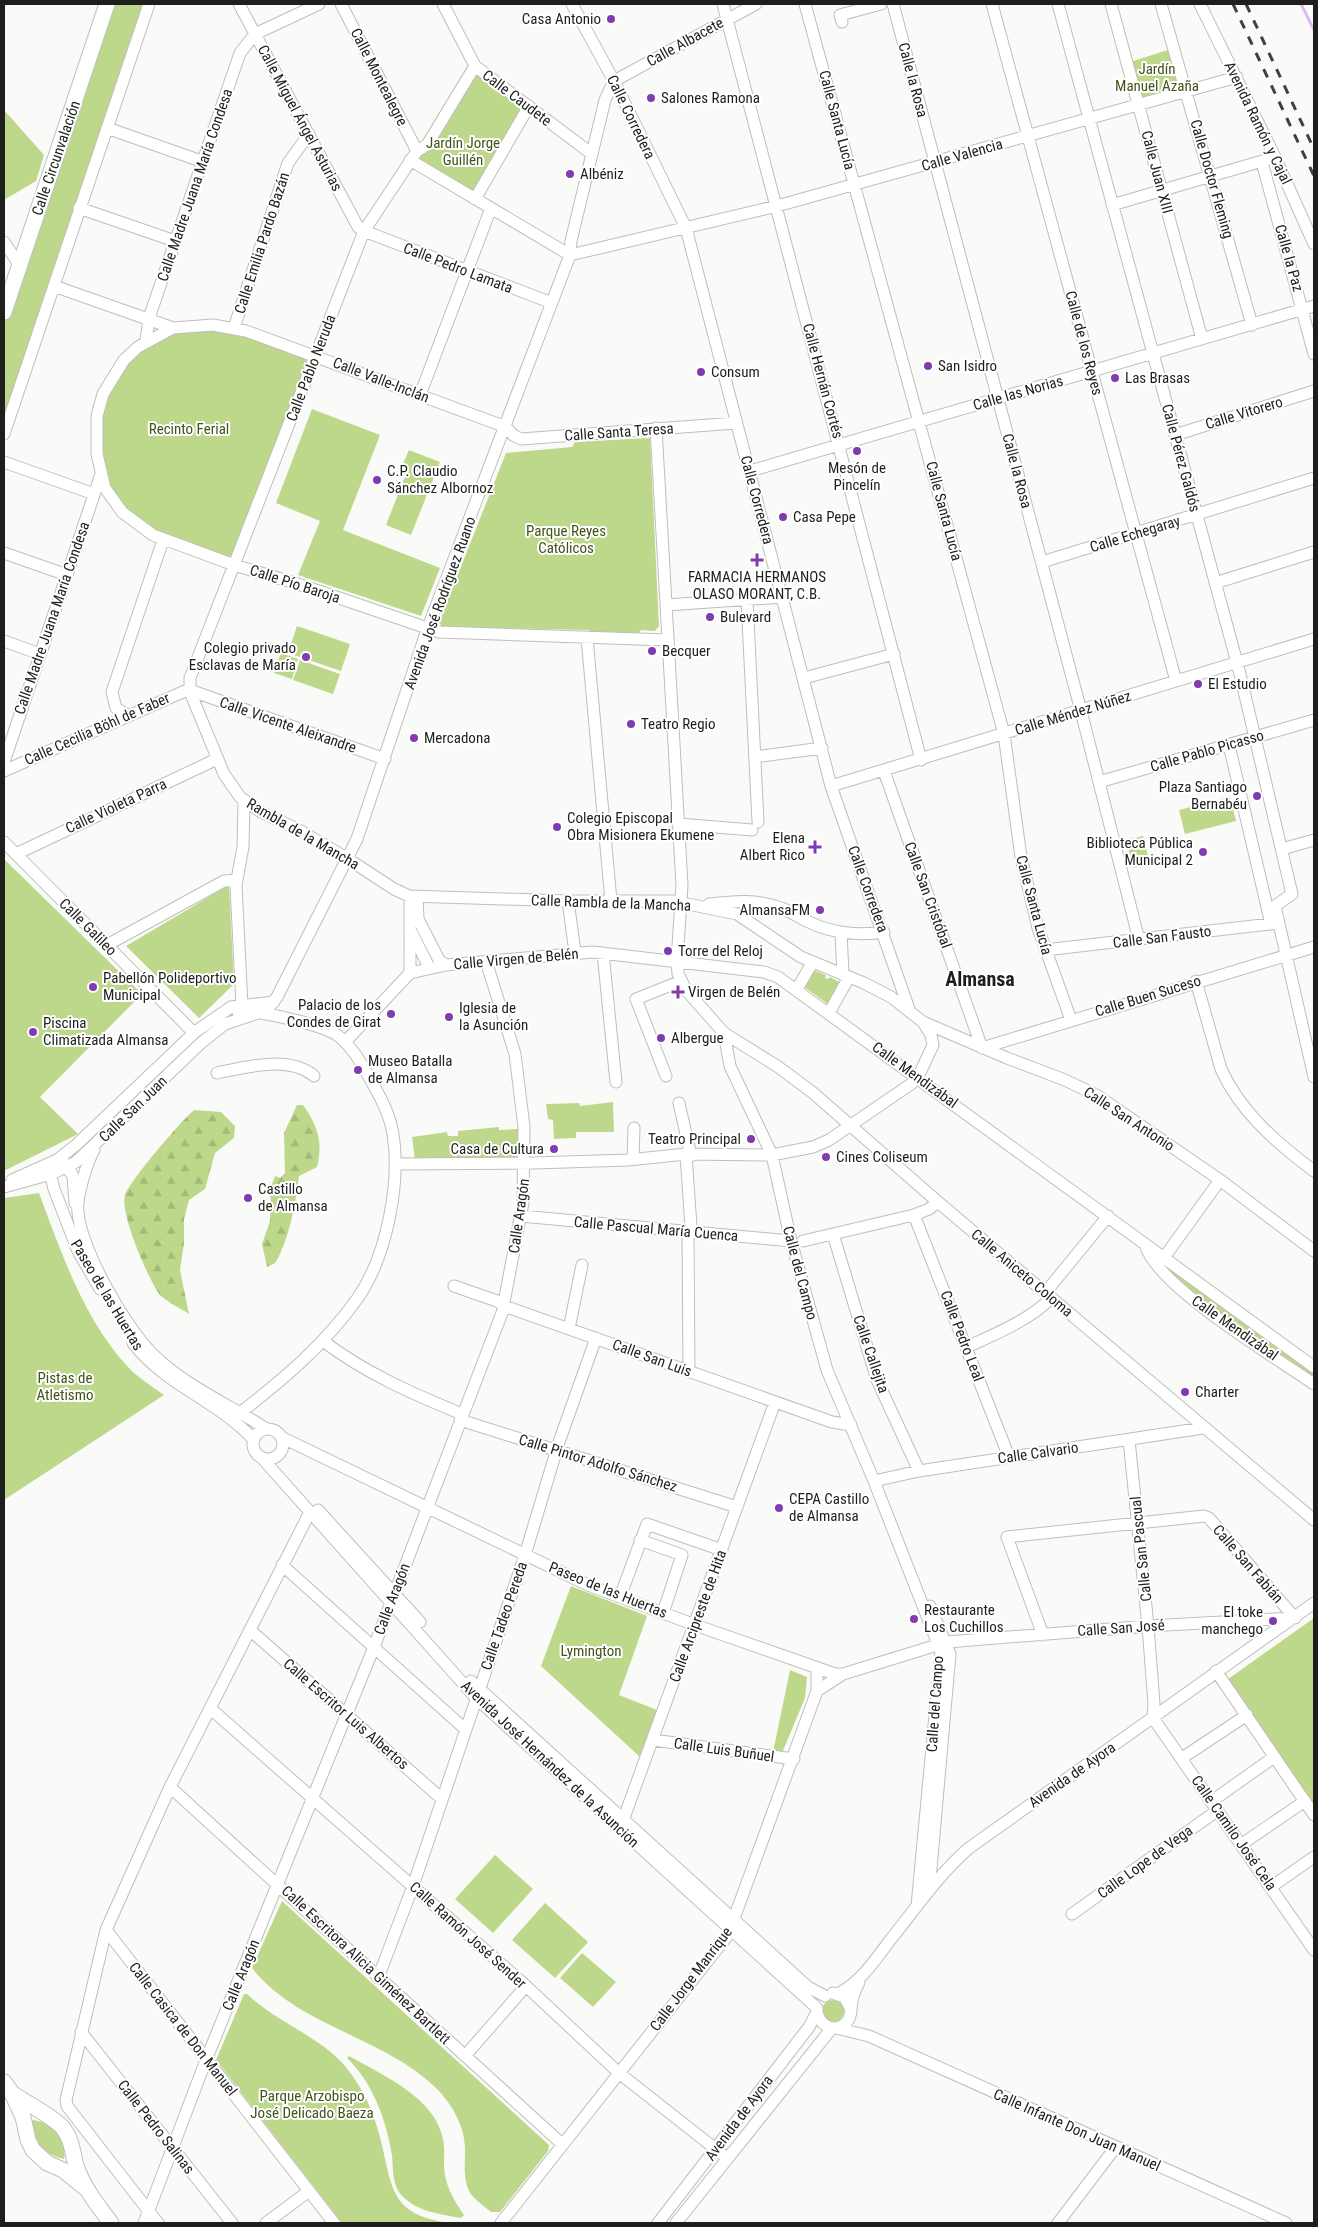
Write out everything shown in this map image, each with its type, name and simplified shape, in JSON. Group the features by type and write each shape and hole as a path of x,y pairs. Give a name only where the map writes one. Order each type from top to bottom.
{"main road":[{"name":"Calle Circunvalación","path":"4,312 108,4"},
{"path":"8,2088 29,2114 51,2118 63,2128 72,2144 69,2166"},
{"path":"29,2114 26,2134 33,2150 47,2162 69,2166 112,2222"}],"street":[{"path":"4,434 149,4"},
{"name":"Calle Miguel Ángel Asturias","path":"239,4 358,227 364,231"},
{"path":"255,34 319,4"},
{"name":"Calle Montealegre","path":"341,4 413,156"},
{"name":"Calle Caudete","path":"443,4 475,66 592,154"},
{"name":"Calle Corredera","path":"572,4 614,81 686,228 736,423 784,597 831,786 884,932 909,1009"},
{"name":"Calle Hernán Cortés","path":"724,4 921,760"},
{"name":"Calle Albacete","path":"614,81 756,4"},
{"name":"Calle Santa Lucía","path":"805,4 1004,734 1021,857 1045,950 1071,1020"},
{"path":"842,22 840,15 881,4"},
{"name":"Calle la Rosa","path":"893,4 1042,562 1139,940"},
{"name":"Calle de los Reyes","path":"992,4 1176,681"},
{"name":"Calle Pérez Galdós","path":"1058,4 1236,662 1282,850 1292,894 1275,906 1275,924"},
{"name":"Calle Juan XIII","path":"1111,4 1202,340"},
{"name":"Calle Doctor Fleming","path":"1161,4 1212,177 1252,325"},
{"name":"Avenida Ramón y Cajal","path":"1200,4 1237,77 1314,244"},
{"name":"Calle Madre Juana María Condesa","path":"146,341 149,318 202,161 240,54 255,34"},
{"name":"Calle Pablo Neruda","path":"190,692 190,678 364,231 413,156 427,146 475,66"},
{"name":"Calle Valencia","path":"570,255 777,206 1188,93 1237,77"},
{"name":"Avenida José Rodríguez Ruano","path":"274,1002 348,859 385,759 427,630 570,255 571,241 605,100 614,81"},
{"path":"475,199 529,106"},
{"path":"107,128 202,161"},
{"name":"Calle Emilia Pardo Bazán","path":"234,328 288,163 309,134"},
{"path":"413,156 475,199 570,255"},
{"path":"1112,204 1212,177 1275,157"},
{"name":"Calle la Paz","path":"1262,162 1309,308 1314,354"},
{"path":"80,208 175,241"},
{"path":"420,395 491,208"},
{"name":"Calle Pedro Lamata","path":"364,231 552,303"},
{"path":"4,242 20,266"},
{"name":"Calle Valle-Inclán","path":"54,286 173,328 213,325 234,328 316,356 506,427"},
{"name":"Calle las Norias","path":"750,471 1309,308"},
{"path":"101,474 95,430 103,394 117,368 146,341 173,328"},
{"name":"Calle Vitorero","path":"1175,435 1314,391"},
{"name":"Calle Santa Teresa","path":"506,427 513,435 521,439 736,423"},
{"path":"656,428 679,824 680,903 677,961 678,974 681,981 636,999 666,1076"},
{"path":"4,462 94,494"},
{"name":"Calle Madre Juana María Condesa","path":"4,762 101,474"},
{"name":"Calle Pío Baroja","path":"101,474 110,496 122,512 132,521 163,540 234,565 295,583 427,630 667,640"},
{"name":"Calle Echegaray","path":"1042,562 1314,478"},
{"path":"126,715 114,706 112,692 163,540"},
{"path":"1214,583 1314,552"},
{"path":"4,553 67,575"},
{"path":"666,606 784,597"},
{"path":"679,824 755,826 756,757 748,600"},
{"path":"587,638 611,901"},
{"name":"Calle Méndez Núñez","path":"831,786 1314,639"},
{"path":"4,642 40,654"},
{"path":"804,678 894,654"},
{"name":"Calle Cecilia Böhl de Faber","path":"4,771 174,694 190,692"},
{"name":"Rambla de la Mancha","path":"190,692 228,783 244,801 348,859 394,889 413,896"},
{"name":"Calle Vicente Aleixandre","path":"190,692 385,759"},
{"name":"Calle Pablo Picasso","path":"1099,782 1314,720"},
{"path":"1229,745 1275,924 1286,954 1314,1077"},
{"path":"756,757 822,748"},
{"name":"Calle Violeta Parra","path":"16,854 217,759"},
{"name":"Calle San Cristóbal","path":"884,771 982,1048"},
{"path":"242,1006 236,880 243,847 244,801"},
{"path":"1282,850 1314,840"},
{"name":"Calle Galileo","path":"4,842 198,1037"},
{"path":"107,945 224,881 236,880"},
{"path":"410,973 413,896"},
{"name":"Calle Rambla de la Mancha","path":"413,896 680,903 699,905 737,914 812,963 883,992 909,1009 923,1022"},
{"name":"Calle Virgen de Belén","path":"413,896 418,919 439,960 446,965 575,952 663,960"},
{"path":"699,905 747,900 782,908 820,927 841,932 867,934 884,932"},
{"path":"568,901 575,952"},
{"name":"Calle San Fausto","path":"1045,950 1275,924"},
{"path":"411,930 429,967"},
{"path":"829,1013 846,976 841,932"},
{"name":"Calle Buen Suceso","path":"982,1048 1196,981 1314,947"},
{"path":"602,953 616,1082"},
{"name":"Calle Mendizábal","path":"663,960 764,972 778,977 1108,1216 1163,1260 1314,1367"},
{"name":"Calle Aragón","path":"143,2218 312,1796 374,1647 504,1306 522,1216 525,1166 524,1124 515,1054 486,961"},
{"path":"797,989 812,963"},
{"path":"345,1042 410,973 429,967 446,965"},
{"name":"Calle Aniceto Coloma","path":"681,981 686,990 724,1033 796,1080 1203,1428 1314,1520"},
{"path":"1196,981 1220,1065 1226,1078 1255,1122 1314,1171"},
{"name":"Calle San Juan","path":"59,1168 76,1145 226,1010 274,1002"},
{"name":"Calle San Juan","path":"59,1168 101,1140 198,1037 224,1024 261,1013 270,1008 274,1002"},
{"name":"Calle San Juan","path":"224,1024 242,1006"},
{"path":"241,1412 292,1373 323,1341 357,1299 377,1260 390,1209 396,1164 387,1114 365,1070 345,1042 326,1030 261,1013"},
{"path":"396,1164 467,1162 525,1166 689,1155 772,1154 813,1147 851,1127 918,1077 933,1045 931,1035 923,1022"},
{"name":"Calle San Antonio","path":"923,1022 982,1048 1066,1080 1098,1096 1220,1180 1314,1251"},
{"name":"Calle del Campo","path":"724,1033 730,1066 772,1154 791,1241 827,1370 942,1644 950,1654 929,1891"},
{"path":"217,1073 241,1068 290,1065 303,1068 314,1076"},
{"path":"679,1103 689,1155 691,1227 688,1232 689,1372"},
{"path":"633,1159 634,1128"},
{"name":"Paseo de las Huertas","path":"77,1210 87,1163 101,1140"},
{"path":"7,1185 59,1168"},
{"name":"Paseo de las Huertas","path":"253,1439 235,1420 158,1370 133,1344 78,1251 54,1189 59,1168 73,1176 77,1210 85,1244 91,1258 140,1340 165,1365 265,1428"},
{"path":"1163,1260 1220,1180"},
{"path":"7,1185 32,1184 54,1189"},
{"path":"803,1240 914,1215 929,1209 938,1202"},
{"name":"Calle Pedro Leal","path":"914,1215 968,1348 1009,1457"},
{"name":"Calle Pascual María Cuenca","path":"522,1216 791,1241"},
{"path":"968,1348 1042,1306 1048,1295 1108,1216"},
{"name":"Calle Callejita","path":"833,1234 877,1380 919,1471"},
{"name":"Calle Mendizábal","path":"1144,1243 1152,1260 1181,1290 1314,1384"},
{"path":"569,1329 582,1265"},
{"name":"Calle San Luis","path":"454,1286 497,1301 504,1306 689,1372 832,1422 851,1425"},
{"name":"Calle Tadeo Pereda","path":"378,1978 413,1886 525,1555 558,1451 559,1442 596,1338"},
{"name":"Calle Pintor Adolfo Sánchez","path":"323,1341 344,1356 384,1379 461,1417 558,1451 737,1507"},
{"name":"Calle Arcipreste de Hita","path":"622,1825 775,1402"},
{"path":"265,1428 276,1430 283,1438 280,1453 266,1458 254,1449 253,1439 256,1434 265,1428"},
{"name":"Calle Calvario","path":"874,1481 919,1471 1203,1428"},
{"name":"Paseo de las Huertas","path":"283,1438 588,1585 817,1669 835,1674 844,1674 942,1644"},
{"name":"Calle San Pascual","path":"1129,1440 1139,1522 1148,1626 1154,1704 1153,1718"},
{"name":"Avenida José Hernández de la Asunción","path":"266,1458 310,1512 393,1598"},
{"name":"Avenida José Hernández de la Asunción","path":"266,1458 478,1694 733,1926 817,2010"},
{"path":"158,2223 143,2218 67,2106 66,2100 106,1930 170,1787 310,1512"},
{"name":"Calle San Fabián","path":"1139,1522 1206,1516 1294,1618"},
{"path":"1043,1634 1006,1539 1009,1536 1139,1522"},
{"path":"620,1596 647,1524 722,1550"},
{"path":"674,1551 680,1536"},
{"path":"640,1540 674,1551 681,1554 682,1557 663,1613"},
{"path":"282,1565 465,1729"},
{"name":"Avenida de Ayora","path":"850,2012 852,1997 861,1978 955,1860 984,1837 1153,1718 1216,1671 1314,1604"},
{"name":"Calle San José","path":"942,1644 1148,1626 1294,1618"},
{"name":"Calle Escritor Luis Albertos","path":"250,1630 442,1799"},
{"name":"Calle del Campo","path":"917,1906 942,1644"},
{"name":"Calle Jorge Manrique","path":"501,2223 733,1926 817,1691 817,1669"},
{"path":"1216,1671 1314,1815"},
{"path":"817,1691 844,1674"},
{"name":"Calle Ramón José Sender","path":"210,1709 312,1796 526,1986 619,2073 727,2158"},
{"path":"1182,1758 1247,1715"},
{"name":"Calle Camilo José Cela","path":"1153,1718 1314,1950"},
{"name":"Calle Luis Buñuel","path":"653,1740 794,1759"},
{"name":"Calle Lope de Vega","path":"1072,1914 1274,1758"},
{"name":"Calle Escritora Alicia Giménez Bartlett","path":"170,1787 562,2144"},
{"path":"1242,1844 1305,1801"},
{"path":"932,1848 940,1859 955,1860"},
{"path":"1272,1887 1314,1857"},
{"name":"Avenida José Hernández de la Asunción","path":"733,1926 808,1987 825,1996"},
{"name":"Calle Casica de Don Manuel","path":"106,1930 334,2223"},
{"name":"Avenida de Ayora","path":"838,1994 861,1978"},
{"path":"465,2056 526,1986"},
{"path":"838,1994 847,2000 850,2012 845,2024 834,2028 822,2023 817,2010 821,1999 825,1996 838,1994"},
{"name":"Avenida de Ayora","path":"658,2223 809,2026 817,2010"},
{"name":"Calle Infante Don Juan Manuel","path":"850,2012 859,2029 869,2036 1115,2148 1286,2223"},
{"name":"Avenida de Ayora","path":"676,2223 834,2028"},
{"name":"Calle Infante Don Juan Manuel","path":"834,2028 869,2036"},
{"name":"Calle Pedro Salinas","path":"81,2032 232,2223"},
{"path":"1058,2223 1115,2148"},
{"path":"266,2223 309,2191"}],"green space":[{"path":"107,4 149,4 4,434 4,312"},
{"name":"Jardín Manuel Azaña","path":"1174,48 1188,93 1138,106 1127,63"},
{"name":"Jardín Jorge Guillén","path":"475,66 529,106 475,199 410,160"},
{"path":"4,110 44,155 36,181 4,200"},
{"name":"Recinto Ferial","path":"204,325 316,356 234,565 153,535 105,488 99,405 138,347 194,326"},
{"path":"312,409 380,435 343,530 440,568 421,616 298,575 320,521 276,503"},
{"name":"Parque Reyes Católicos","path":"650,438 659,626 655,631 641,630 637,635 594,634 589,630 442,627 439,622 506,453 572,447 575,442"},
{"path":"409,450 440,462 411,535 386,525 408,469 402,466"},
{"path":"297,626 350,644 341,671 288,653"},
{"path":"281,653 298,659 292,679 274,673"},
{"path":"300,660 340,674 333,694 293,680"},
{"path":"1230,797 1236,821 1185,834 1179,810"},
{"path":"1143,836 1150,864 1133,868 1126,840"},
{"path":"4,859 142,994 40,1097 78,1134 4,1171"},
{"path":"229,885 234,984 199,1018 126,946"},
{"path":"813,970 826,975 825,978 828,979 830,977 841,983 829,1005 803,986"},
{"path":"613,1102 614,1132 576,1132 576,1138 554,1139 553,1120 548,1119 546,1104 579,1103 580,1106"},
{"path":"297,1105 303,1105 316,1127 319,1142 319,1158 317,1167 299,1176 294,1209 284,1244 275,1263 267,1267 262,1244 270,1221 271,1187 275,1176 280,1178 285,1173 284,1133"},
{"path":"194,1110 221,1112 235,1126 234,1138 215,1153 205,1189 189,1200 184,1219 184,1243 180,1270 189,1314 163,1298 155,1287 136,1246 124,1204 125,1195 136,1177"},
{"path":"499,1127 499,1130 518,1129 520,1158 415,1160 412,1137 447,1132 448,1136 458,1136 458,1131"},
{"name":"Pistas de Atletismo","path":"39,1193 65,1262 86,1307 112,1348 128,1367 164,1395 4,1500 4,1198"},
{"path":"1163,1259 1314,1367 1314,1384 1163,1273"},
{"name":"Lymington","path":"571,1586 647,1616 619,1695 657,1710 640,1757 541,1666"},
{"path":"1314,1618 1314,1816 1224,1682"},
{"path":"790,1670 807,1677 805,1698 782,1753 773,1752"},
{"path":"495,1855 533,1889 493,1933 455,1899"},
{"path":"282,1901 549,2145 548,2151 500,2212 491,2212 476,2200 469,2191 465,2176 463,2132 457,2116 436,2088 392,2056 292,2004 271,1988 252,1968"},
{"path":"545,1903 588,1942 555,1978 512,1940"},
{"path":"582,1953 616,1982 593,2007 560,1978"},
{"name":"Parque Arzobispo José Delicado Baeza","path":"244,1994 247,1994 271,2013 323,2046 345,2066 358,2083 372,2111 392,2187 398,2197 405,2206 416,2213 430,2219 449,2223 342,2223 216,2060"},
{"path":"833,2000 841,2003 844,2011 841,2019 833,2022 825,2019 822,2011 825,2003"},
{"path":"349,2056 405,2089 430,2111 438,2124 443,2139 446,2179 453,2197 464,2215 461,2218 419,2208 399,2192 394,2179 392,2155 382,2116 371,2090 347,2058"},
{"path":"32,2120 46,2124 57,2133 64,2145 64,2159 50,2154 40,2146 33,2135"}],"waterway":[{"path":"1301,4 1314,30"}],"railway":[{"path":"1233,4 1314,176"},
{"path":"1246,4 1314,149"}],"place":[{"name":"Casa Antonio","path":"611,19"},
{"name":"Salones Ramona","path":"651,98"},
{"name":"Albéniz","path":"570,174"},
{"name":"San Isidro","path":"928,366"},
{"name":"Consum","path":"701,372"},
{"name":"Las Brasas","path":"1115,378"},
{"name":"Mesón de Pincelín","path":"857,451"},
{"name":"C.P. Claudio Sánchez Albornoz","path":"377,480"},
{"name":"Casa Pepe","path":"783,517"},
{"name":"FARMACIA HERMANOS OLASO MORANT, C.B.","path":"757,560"},
{"name":"Bulevard","path":"710,617"},
{"name":"Becquer","path":"652,651"},
{"name":"Colegio privado Esclavas de María","path":"306,657"},
{"name":"El Estudio","path":"1198,684"},
{"name":"Teatro Regio","path":"631,724"},
{"name":"Mercadona","path":"414,738"},
{"name":"Plaza Santiago Bernabéu","path":"1257,796"},
{"name":"Colegio Episcopal Obra Misionera Ekumene","path":"557,827"},
{"name":"Elena Albert Rico","path":"815,847"},
{"name":"Biblioteca Pública Municipal 2","path":"1203,852"},
{"name":"AlmansaFM","path":"820,910"},
{"name":"Torre del Reloj","path":"668,951"},
{"name":"Pabellón Polideportivo Municipal","path":"93,987"},
{"name":"Virgen de Belén","path":"678,992"},
{"name":"Palacio de los Condes de Girat","path":"391,1014"},
{"name":"Iglesia de la Asunción","path":"449,1017"},
{"name":"Piscina Climatizada Almansa","path":"33,1032"},
{"name":"Albergue","path":"661,1038"},
{"name":"Museo Batalla de Almansa","path":"358,1070"},
{"name":"Teatro Principal","path":"751,1139"},
{"name":"Casa de Cultura","path":"554,1149"},
{"name":"Cines Coliseum","path":"826,1157"},
{"name":"Castillo de Almansa","path":"248,1198"},
{"name":"Charter","path":"1185,1392"},
{"name":"CEPA Castillo de Almansa","path":"779,1508"},
{"name":"Restaurante Los Cuchillos","path":"914,1619"},
{"name":"El toke manchego","path":"1273,1621"}],"district":[{"name":"Almansa","path":"980,979"}]}
